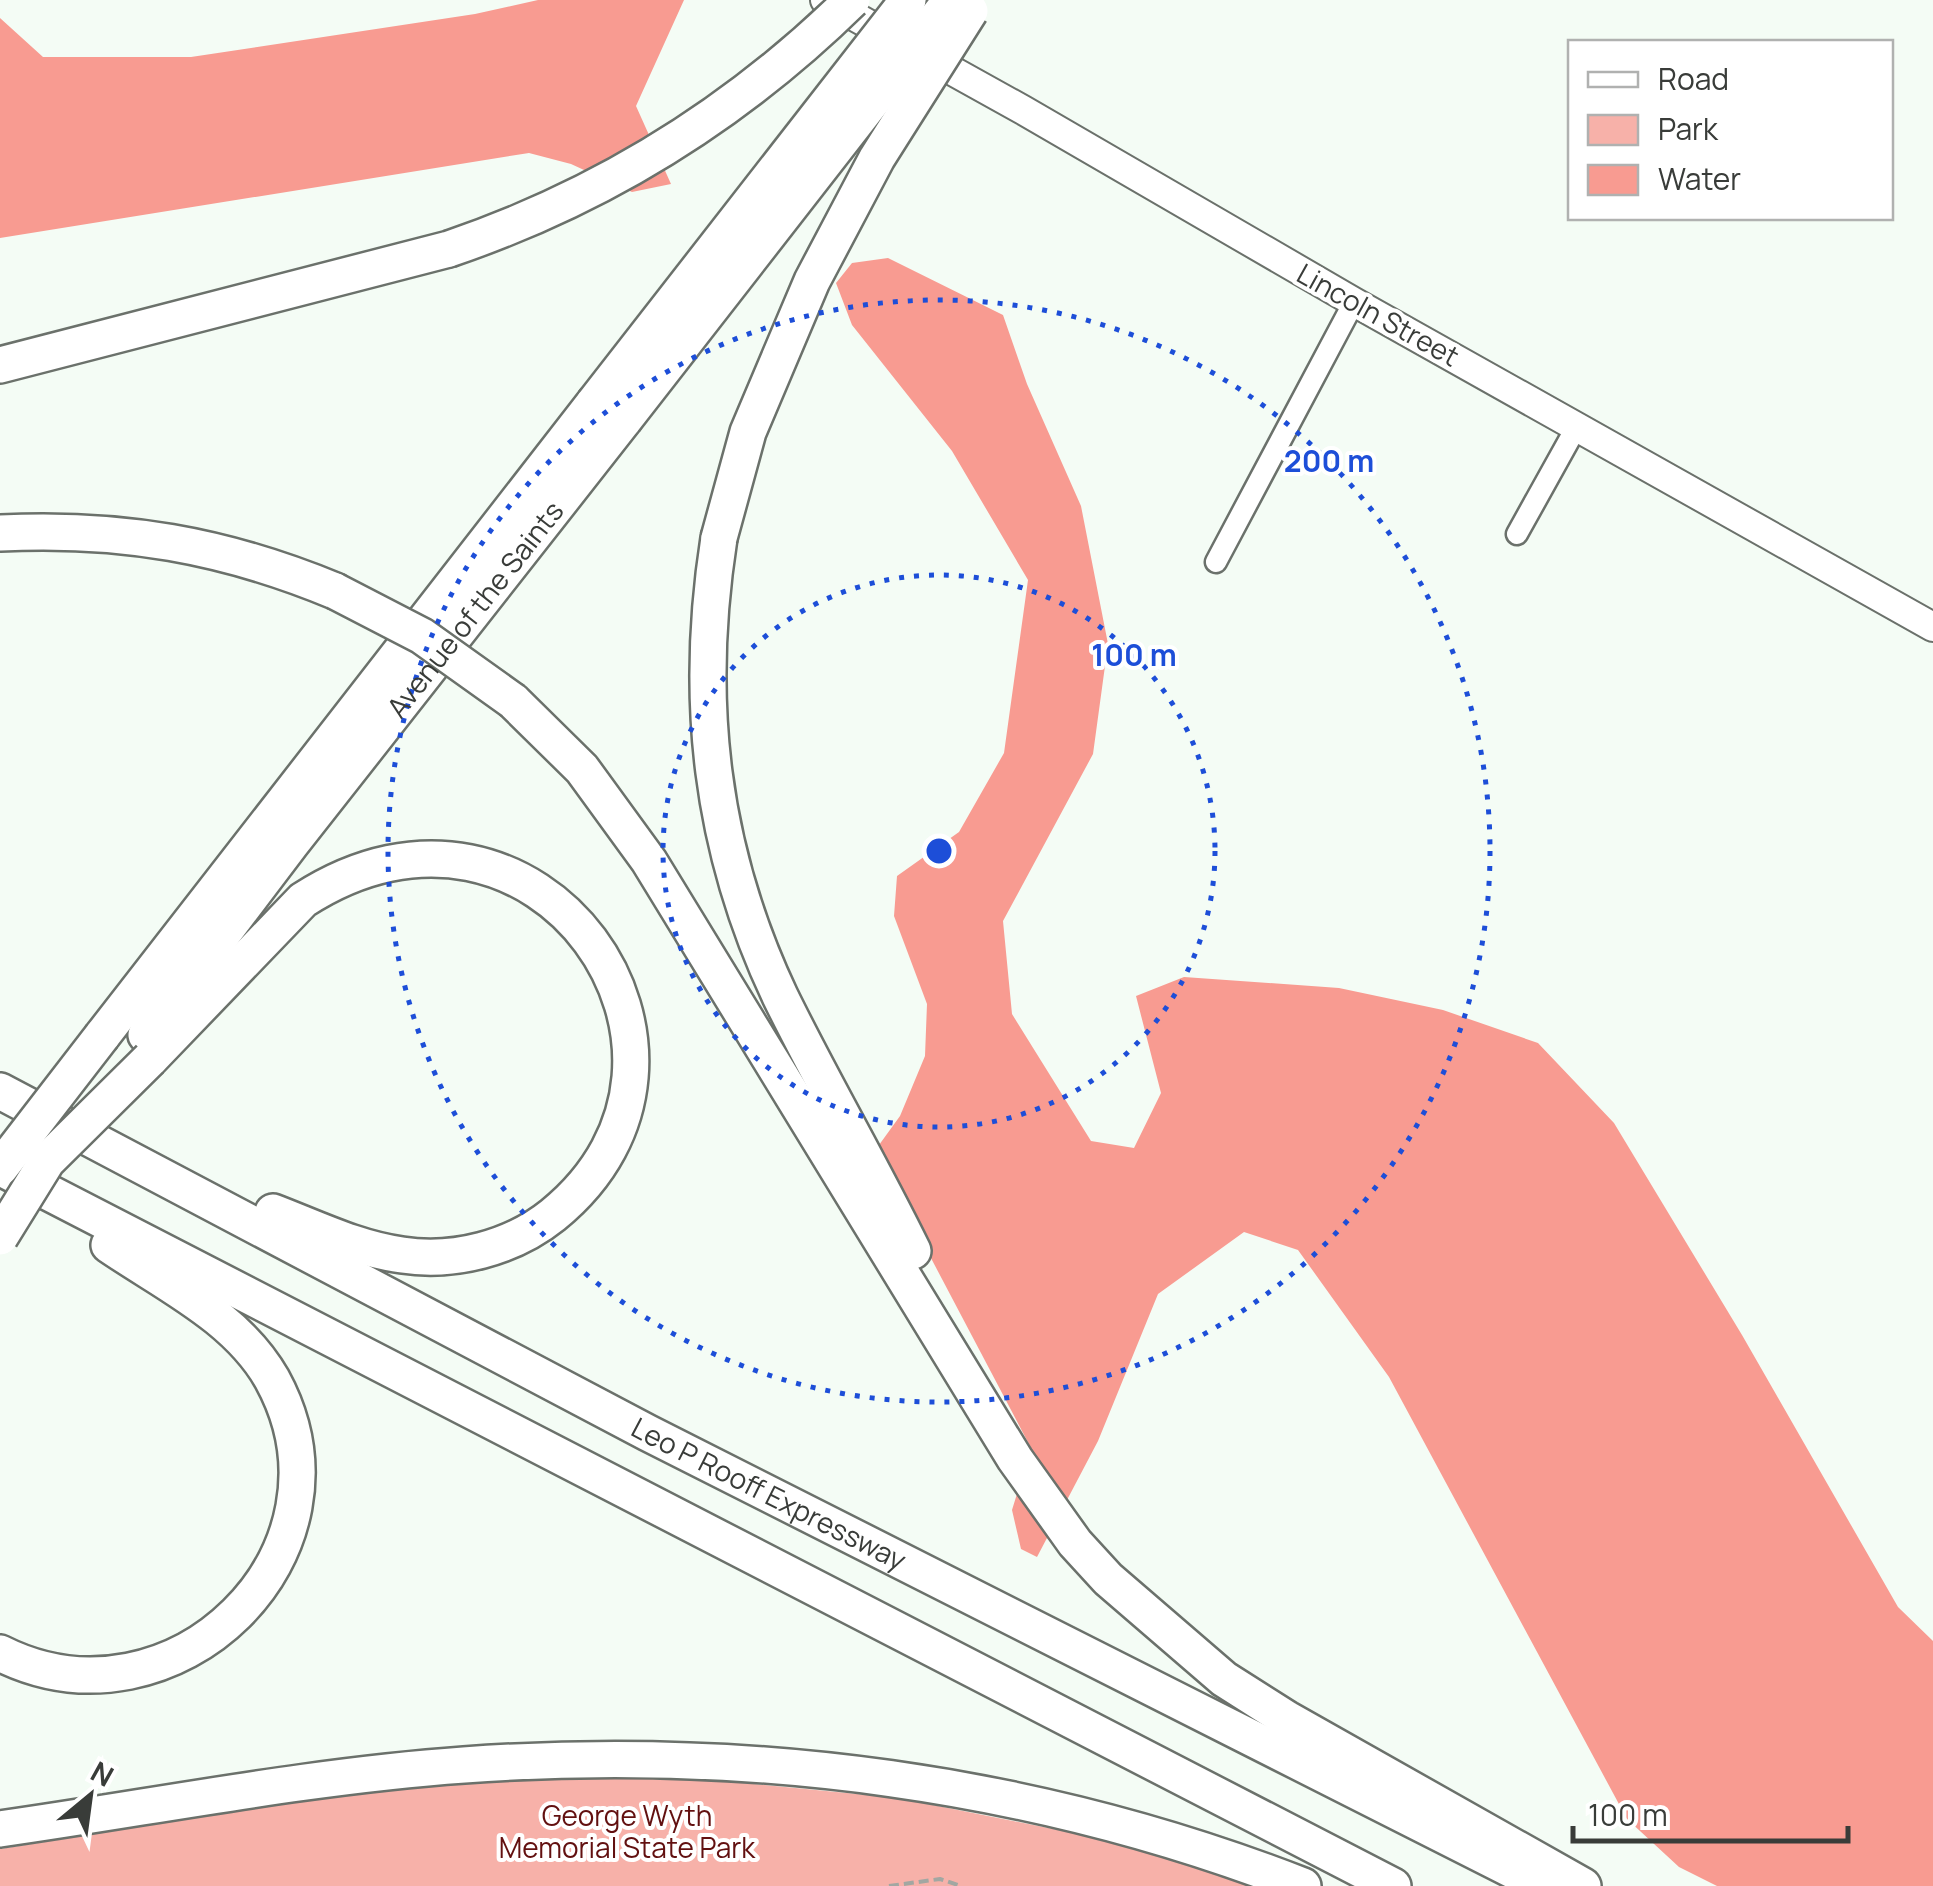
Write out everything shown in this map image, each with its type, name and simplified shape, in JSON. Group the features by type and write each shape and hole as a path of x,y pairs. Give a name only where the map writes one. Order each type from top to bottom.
{"highway":[{"path":"0,365 450,249 564,204 711,119 767,77 852,0"},
{"name":"Avenue of the Saints","path":"0,1169 128,1049 609,411 908,0"},
{"path":"966,4 812,280 748,432 719,538 706,670 712,771 737,884 780,995 1015,1459"},
{"name":"Avenue of the Saints","path":"609,411 966,4"},
{"path":"0,533 76,531 169,540 287,571 422,636 513,701 582,769 608,801 690,924 1015,1459 1065,1530 1108,1579 1224,1679 1287,1720 1583,1886"},
{"path":"0,1141 128,1049 302,900 351,873 377,864 421,858 470,862 503,872 544,895 571,918 600,955 619,994 630,1060 627,1092 609,1150 581,1189 555,1214 524,1234 480,1252 404,1256 375,1250 120,1152"},
{"path":"0,1221 128,1049"},
{"name":"Leo P Rooff Expressway","path":"0,1091 648,1434 1544,1886"},
{"path":"0,1238 47,1161"},
{"path":"0,1169 1393,1886"},
{"path":"0,1169 232,1329 271,1379 281,1402 295,1459 296,1486 292,1514 272,1567 220,1632 197,1646 120,1674 85,1675 51,1670 0,1653"},
{"path":"0,1829 353,1776 460,1765 682,1759 822,1769 968,1790 1189,1846 1304,1886"}],"main road":[{"name":"Lincoln Street","path":"825,0 1933,627"}],"street":[{"path":"1216,562 1354,302"},
{"path":"1517,534 1577,426"}],"path":[{"path":"889,1886 940,1879 961,1886"}],"green space":[{"name":"George Wyth Memorial State Park","path":"491,1778 702,1779 898,1798 1093,1837 1227,1874 1255,1886 0,1886 0,1849 308,1800"}],"water":[{"path":"538,0 684,0 636,106 671,184 632,192 571,164 529,153 0,238 0,18 43,57 191,57 475,14"},
{"path":"888,258 1003,315 1027,384 1081,506 1108,644 1093,754 1003,921 1012,1014 1091,1141 1134,1148 1161,1093 1136,996 1184,977 1339,988 1443,1010 1538,1043 1614,1123 1742,1335 1898,1607 1933,1641 1933,1886 1717,1886 1679,1867 1627,1819 1389,1377 1298,1250 1244,1232 1158,1294 1098,1441 1037,1557 1021,1549 1012,1510 1031,1448 893,1186 879,1145 900,1116 925,1056 927,1004 894,916 897,876 959,832 1004,753 1028,580 952,451 852,325 836,283 852,263"}]}
